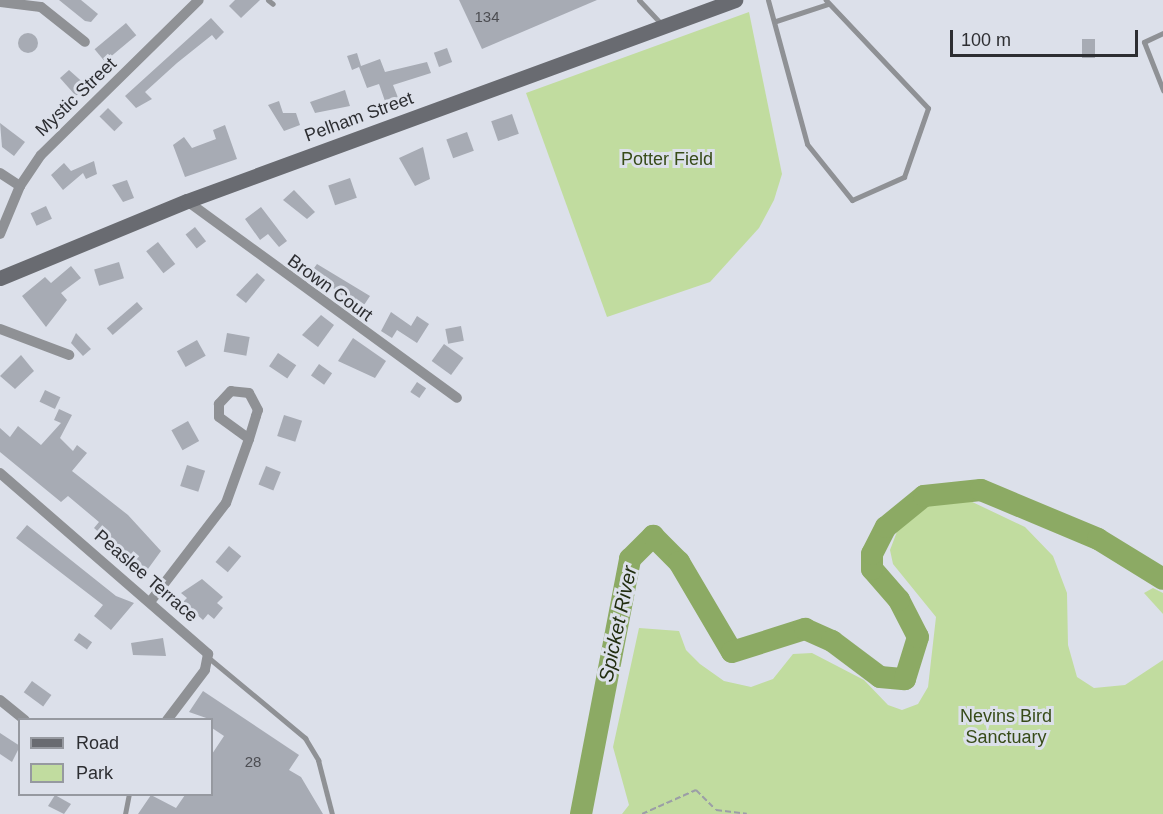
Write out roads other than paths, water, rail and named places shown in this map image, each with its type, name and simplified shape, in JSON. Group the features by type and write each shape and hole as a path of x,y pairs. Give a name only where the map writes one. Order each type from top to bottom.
{"main road":[{"name":"Pelham Street","path":"1,275 187,201 735,0"}],"street":[{"name":"Mystic Street","path":"0,234 20,186 56,140 199,0"},
{"path":"0,2 41,7 85,42"},
{"path":"0,173 20,186"},
{"name":"Brown Court","path":"187,201 457,398"},
{"path":"0,329 69,355"},
{"path":"150,602 220,516 249,439 257,403 249,393 231,391 219,405 219,417 249,439"},
{"name":"Peaslee Terrace","path":"0,474 150,602 210,659"},
{"path":"168,718 210,659"},
{"path":"0,700 22,718"}],"lane":[{"path":"639,0 663,27"},
{"path":"768,0 776,21 807,144 852,200 903,177 928,108 827,2 776,21"},
{"path":"1163,33 1144,42 1163,90"},
{"path":"210,659 305,738 318,760 332,814"},
{"path":"126,814 129,796"}],"waterway":[{"name":"Spicket River","path":"581,814 630,559 653,536 679,562 732,652 805,629 832,641 880,677 905,679 918,637 899,600 872,569 872,554 886,527 924,496 981,490 1098,539 1163,579"}],"park label":[{"name":"Potter Field","path":"667,159"},
{"name":"Nevins Bird Sanctuary","path":"1006,727"}]}
